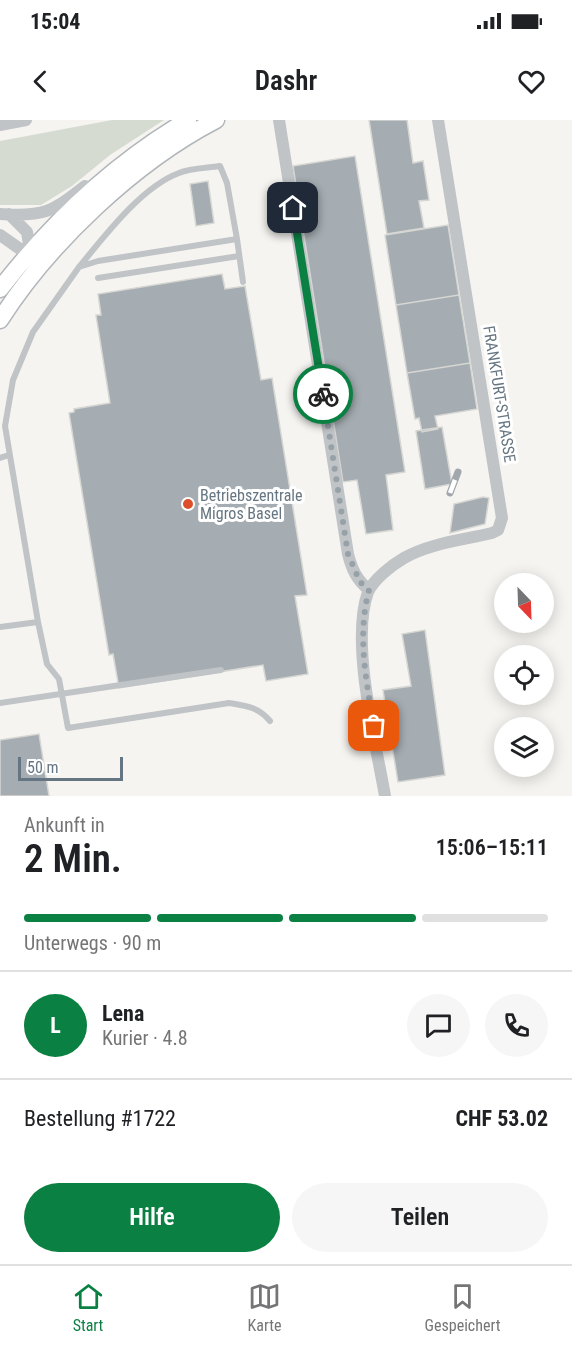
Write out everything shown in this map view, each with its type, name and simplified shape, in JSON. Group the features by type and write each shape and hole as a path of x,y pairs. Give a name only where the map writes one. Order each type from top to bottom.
{"main road":[{"path":"0,289 30,251 95,184 129,158 188,120"},
{"path":"0,320 30,277 128,180 186,137 216,120"}],"street":[{"path":"0,125 26,120"},
{"path":"279,120 352,569 360,582 369,590 362,622 363,651 385,796"},
{"name":"FRANKFURT-STRASSE","path":"369,590 384,573 409,555 492,533 498,530 502,518 438,120"},
{"path":"5,214 47,213 64,204 85,186 95,184"},
{"path":"0,235 20,249 30,251 27,232 5,214"}],"lane":[{"path":"243,282 227,183 220,166 179,172 131,208 79,267 33,332 13,380 5,426 38,622 47,664 59,679 68,728 229,703 251,706 262,712 270,721"},
{"path":"79,267 98,261 237,239"},
{"path":"30,277 30,251 53,252"},
{"path":"98,278 239,256"},
{"path":"0,458 9,455"},
{"path":"0,627 38,622"},
{"path":"0,703 221,670"}],"shaded area":[{"path":"112,120 164,120 110,155 72,186 41,205 0,205 0,141"}],"building":[{"path":"369,120 407,120 413,163 423,161 429,200 419,201 424,228 387,234"},
{"path":"355,156 405,472 386,475 393,530 366,534 357,480 343,482 293,166"},
{"path":"208,181 214,223 196,226 190,184"},
{"path":"448,225 459,295 396,305 385,235"},
{"name":"Betriebszentrale Migros Basel","path":"222,274 225,289 245,286 261,380 272,378 307,595 295,596 308,674 266,681 263,665 119,688 113,654 109,655 69,413 74,412 74,409 110,403 96,315 101,315 98,294"},
{"path":"459,295 470,363 407,373 396,305"},
{"path":"470,363 477,409 435,416 438,429 422,432 419,418 415,419 407,373"},
{"path":"442,427 452,484 425,489 416,431"},
{"path":"483,497 489,498 485,524 450,533 454,504"},
{"path":"425,630 445,775 398,782 383,690 411,686 402,634"},
{"path":"39,734 49,796 0,796 0,740"}],"railway":[{"path":"450,493 458,472"}],"way so far":[{"path":"323,394 348,554 352,569 360,582 369,590 362,622 363,651 374,726"}],"place":[{"name":"Betriebszentrale Migros Basel","path":"188,504"}],"route":[{"path":"293,208 323,394"}]}
